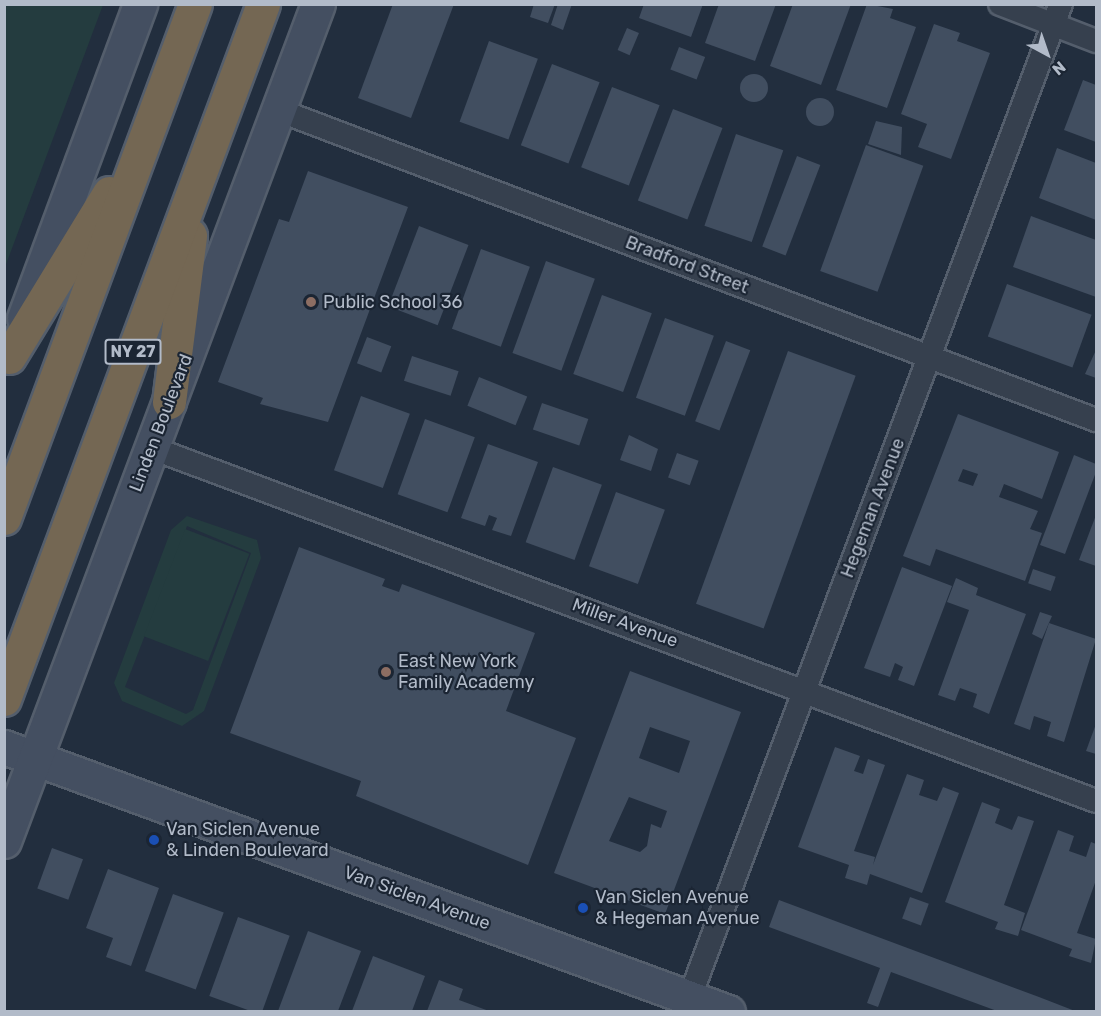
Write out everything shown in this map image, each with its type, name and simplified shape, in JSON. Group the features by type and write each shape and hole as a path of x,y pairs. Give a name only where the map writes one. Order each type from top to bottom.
{"highway":[{"path":"4,518 195,4"},
{"name":"NY 27","path":"4,699 262,4"},
{"path":"7,363 148,130"},
{"path":"169,402 198,178"}],"street":[{"path":"7,363 140,4"},
{"name":"Linden Boulevard","path":"4,841 318,4"},
{"path":"1000,4 1058,15 1096,41"},
{"name":"Hegeman Avenue","path":"687,1004 1058,15"},
{"name":"Bradford Street","path":"278,110 1096,420"},
{"name":"Miller Avenue","path":"152,448 1096,801"},
{"name":"Van Siclen Avenue","path":"4,747 687,1004 728,1011"}],"green space":[{"path":"4,5 103,5 5,267"},
{"path":"187,516 257,540 261,558 204,711 182,726 122,701 114,683 171,530","holes":["187,526 251,553 193,710 186,714 125,687"]},
{"path":"185,529 249,554 208,661 144,636"}],"building":[{"path":"393,4 454,4 411,118 358,98"},
{"path":"534,4 555,4 548,23 530,17"},
{"path":"558,4 572,4 563,30 551,25"},
{"path":"644,4 703,4 691,37 639,18"},
{"path":"719,4 776,4 755,61 705,43"},
{"path":"793,4 851,4 821,85 770,66"},
{"path":"867,4 893,9 890,18 916,27 887,108 836,90"},
{"path":"934,24 960,33 957,41 990,53 951,159 918,147 927,124 901,114"},
{"path":"627,28 639,33 630,55 618,50"},
{"path":"489,41 538,59 508,140 460,122"},
{"path":"679,47 705,57 697,79 670,69"},
{"path":"552,64 600,82 568,163 521,145"},
{"path":"754,74 764,78 768,88 764,98 754,102 744,98 740,88 744,78"},
{"path":"1083,80 1096,85 1096,142 1064,130"},
{"path":"612,87 660,105 629,186 581,167"},
{"path":"820,98 830,102 834,112 830,122 820,126 810,122 806,112 810,102"},
{"path":"673,109 722,128 687,219 638,200"},
{"path":"876,121 902,127 901,155 868,144"},
{"path":"736,134 783,150 752,242 704,226"},
{"path":"866,145 923,166 877,292 820,271"},
{"path":"1057,148 1096,163 1096,220 1039,198"},
{"path":"797,156 820,165 786,256 762,247"},
{"name":"Public School 36","path":"308,171 408,207 328,422 260,404 263,398 218,382 279,219 289,222"},
{"path":"1031,216 1096,240 1096,297 1013,267"},
{"path":"419,226 468,245 438,325 388,306"},
{"path":"481,249 530,267 501,347 452,329"},
{"path":"546,261 595,279 561,371 512,353"},
{"path":"1007,284 1092,315 1072,367 988,337"},
{"path":"602,295 652,313 623,392 573,374"},
{"path":"665,318 714,336 685,416 636,398"},
{"path":"367,337 391,346 381,372 357,363"},
{"path":"726,341 750,350 719,431 695,421"},
{"path":"1096,350 1096,378 1085,374"},
{"path":"788,351 856,376 764,628 696,604"},
{"path":"412,356 459,371 451,396 404,381"},
{"path":"479,377 527,396 516,425 467,406"},
{"path":"361,396 410,414 383,488 334,470"},
{"path":"542,403 588,419 579,445 533,429"},
{"path":"958,414 1059,452 1042,499 1004,484 999,497 1038,511 1030,529 1042,533 1025,581 936,549 930,566 903,556","holes":["963,469 978,474 973,486 958,481"]},
{"path":"425,419 475,437 447,512 398,494"},
{"path":"629,435 658,449 651,471 620,460"},
{"path":"488,444 538,462 511,536 492,530 497,518 489,515 485,526 461,518"},
{"path":"677,453 699,461 690,485 668,477"},
{"path":"1074,455 1096,464 1096,472 1065,554 1040,545"},
{"path":"553,467 602,485 575,560 526,542"},
{"path":"616,492 665,510 638,584 589,566"},
{"path":"1096,515 1096,566 1079,560"},
{"name":"East New York Family Academy","path":"299,547 385,579 382,586 399,592 402,584 535,633 506,711 576,738 528,865 356,796 361,781 230,733"},
{"path":"902,567 952,586 914,686 898,680 903,667 895,663 890,677 864,668"},
{"path":"1033,569 1056,577 1051,591 1028,583"},
{"path":"956,578 978,588 976,595 1026,614 989,714 973,707 977,694 960,688 955,701 938,695 969,610 947,602"},
{"path":"1040,612 1052,616 1042,639 1032,634"},
{"path":"1049,623 1096,639 1064,742 1047,736 1051,722 1034,716 1030,730 1014,724"},
{"path":"630,671 741,712 665,914 554,873","holes":["650,727 690,741 679,773 639,758","629,797 667,811 661,828 651,824 647,846 640,852 609,841"]},
{"path":"1096,724 1096,754 1086,751"},
{"path":"835,747 860,756 854,771 863,774 868,759 885,765 854,851 875,857 873,865 907,774 924,780 919,795 937,801 943,787 959,793 922,893 870,874 867,885 845,878 849,865 798,847"},
{"path":"982,802 1000,809 995,823 1012,830 1018,816 1034,821 1004,905 1025,913 1018,936 995,929 998,922 945,902"},
{"path":"1058,830 1074,836 1069,851 1086,857 1091,842 1096,844 1096,880 1077,933 1096,939 1091,963 1069,956 1072,949 1021,930"},
{"path":"52,848 83,859 68,900 37,888"},
{"path":"108,869 159,888 131,966 106,957 113,938 86,928"},
{"path":"173,894 224,912 196,990 145,971"},
{"path":"910,897 929,904 921,925 902,919"},
{"path":"779,900 1075,1011 997,1011 891,972 878,1007 867,1003 880,968 769,927"},
{"path":"238,917 290,936 262,1012 253,1012 209,996"},
{"path":"308,931 361,951 338,1011 278,1011"},
{"path":"373,956 425,976 412,1011 352,1011"},
{"path":"439,980 463,989 459,1000 489,1011 427,1011"}],"place":[{"name":"Public School 36","path":"311,302"},
{"name":"East New York Family Academy","path":"386,672"},
{"name":"Van Siclen Avenue & Linden Boulevard","path":"154,840"},
{"name":"Van Siclen Avenue & Hegeman Avenue","path":"583,908"}]}
